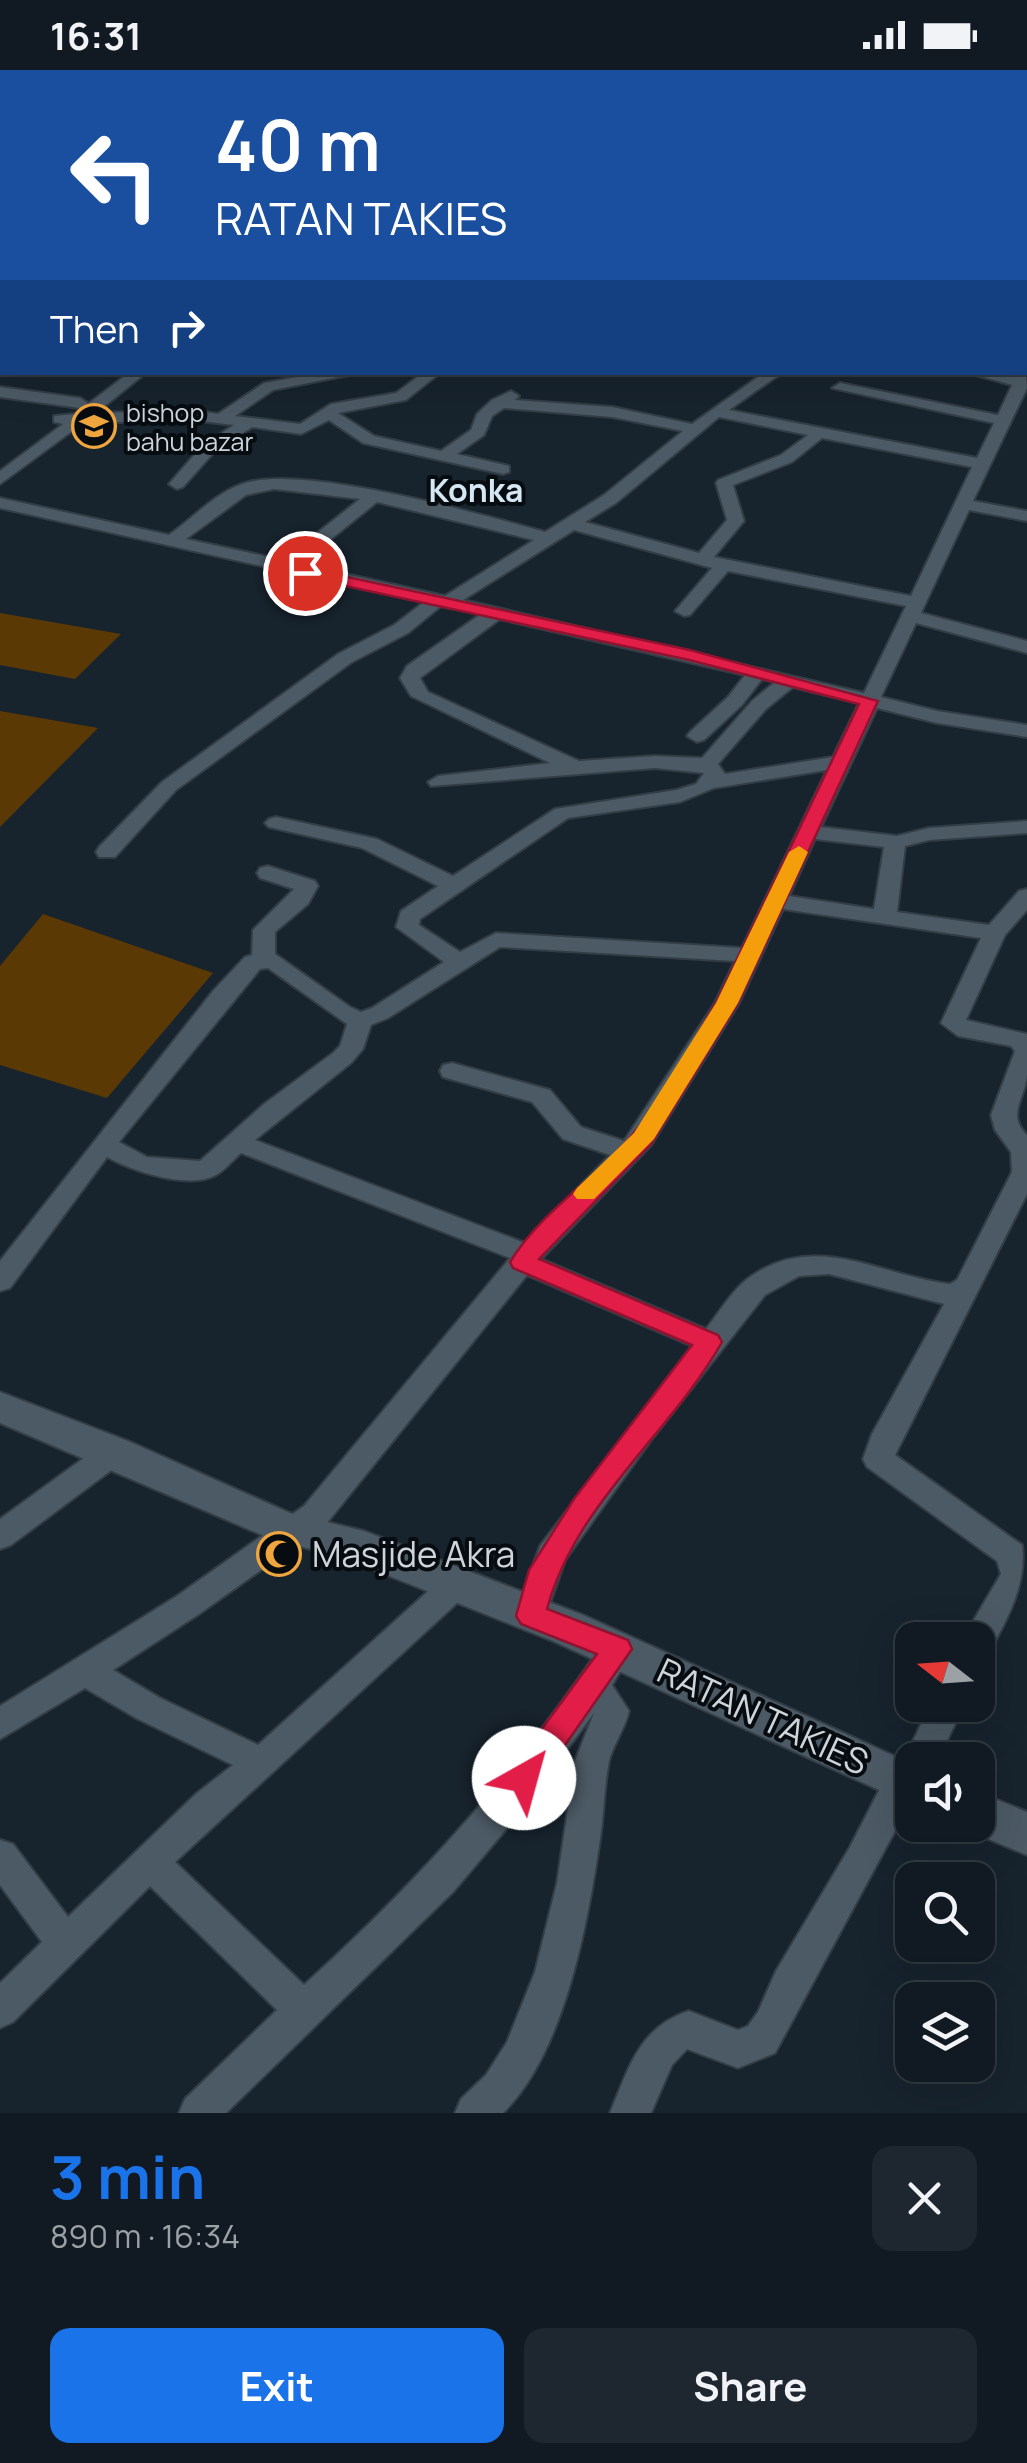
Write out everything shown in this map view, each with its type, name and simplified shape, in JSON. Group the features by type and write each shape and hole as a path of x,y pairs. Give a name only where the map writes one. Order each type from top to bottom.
{"street":[{"path":"0,479 68,420 80,403 119,375"},
{"path":"0,466 136,375"},
{"path":"222,418 269,386 337,375"},
{"path":"68,420 173,416 301,429 346,404 402,396 430,375"},
{"path":"107,852 170,786 346,658 414,621 628,484 716,412 772,375"},
{"path":"0,1724 188,1605 315,1515 526,1259 642,1139 718,1018 911,609 1025,379 995,375"},
{"path":"443,457 478,432 485,414 497,403 527,388"},
{"path":"840,388 1002,420"},
{"path":"0,392 80,403"},
{"path":"497,403 612,412 695,429"},
{"path":"716,412 981,464"},
{"path":"328,413 369,440 503,469"},
{"path":"177,484 208,449 248,422"},
{"path":"702,560 736,521 724,483 798,454 817,434"},
{"path":"174,540 253,486 372,498 474,518 546,538"},
{"path":"284,568 372,498"},
{"path":"0,503 758,671 937,717 1027,732"},
{"path":"962,504 1027,516"},
{"path":"569,523 702,560 911,609 1027,646"},
{"path":"684,611 724,565"},
{"path":"494,614 414,670 412,686 421,696 579,769"},
{"path":"697,736 734,701 758,671"},
{"path":"458,962 416,936 405,922 568,811 680,796 709,773 759,705 791,679"},
{"path":"438,782 484,774 655,762 709,773 842,762"},
{"path":"276,823 379,847 412,860 455,886"},
{"path":"808,832 897,842 929,834 1027,827"},
{"path":"885,915 890,852 897,842"},
{"path":"264,958 264,930 307,891 302,883 268,873"},
{"path":"989,1622 1017,1575 1011,1554 878,1459 887,1434 1025,1172 1026,1152 1004,1122 1004,1111 1024,1060 1024,1043 966,1031 953,1023 994,933 1027,896"},
{"path":"775,901 994,933"},
{"path":"264,958 282,966 342,1012 360,1021 380,1014 496,940 749,955"},
{"path":"0,1280 221,996 245,969 264,958"},
{"path":"103,1144 141,1164 192,1171 207,1169 273,1110 342,1058 351,1049 360,1021"},
{"path":"452,1071 548,1099 571,1132 629,1151"},
{"path":"239,1143 526,1259 709,1342"},
{"path":"531,1616 551,1554 709,1342 755,1288 794,1267 828,1264 938,1293 955,1295 968,1286"},
{"name":"RATAN TAKIES","path":"0,1407 294,1530 350,1543 458,1583 895,1770"},
{"path":"0,1536 114,1452"},
{"path":"0,2009 209,1804 262,1763 458,1583"},
{"path":"199,2113 302,2009 439,1881 618,1649"},
{"path":"84,1670 148,1708 262,1763"},
{"path":"476,2113 495,2099 524,2051 556,1955 571,1900 591,1765 612,1711 593,1686"},
{"path":"630,2113 642,2094 659,2048 669,2037 690,2030 733,2049 755,2045 895,1804"},
{"path":"995,1820 1027,1834"},
{"path":"0,1856 67,1945"},
{"path":"151,1863 302,2009"}],"shaded area":[{"path":"0,613 121,634 75,679 0,665"},
{"path":"0,711 98,728 0,827"},
{"path":"43,914 213,973 107,1098 0,1065 0,966"}],"slow traffic":[{"path":"585,1194 642,1139 727,1003 799,852"}],"place":[{"name":"bishop bahu bazar","path":"94,426"},
{"name":"Masjide Akra","path":"279,1554"}],"district":[{"name":"Konka","path":"476,490"}],"route":[{"path":"305,573 690,655 870,701 727,1003 642,1139 522,1262 709,1342 584,1507 543,1570 531,1616 618,1649 524,1778"}]}
